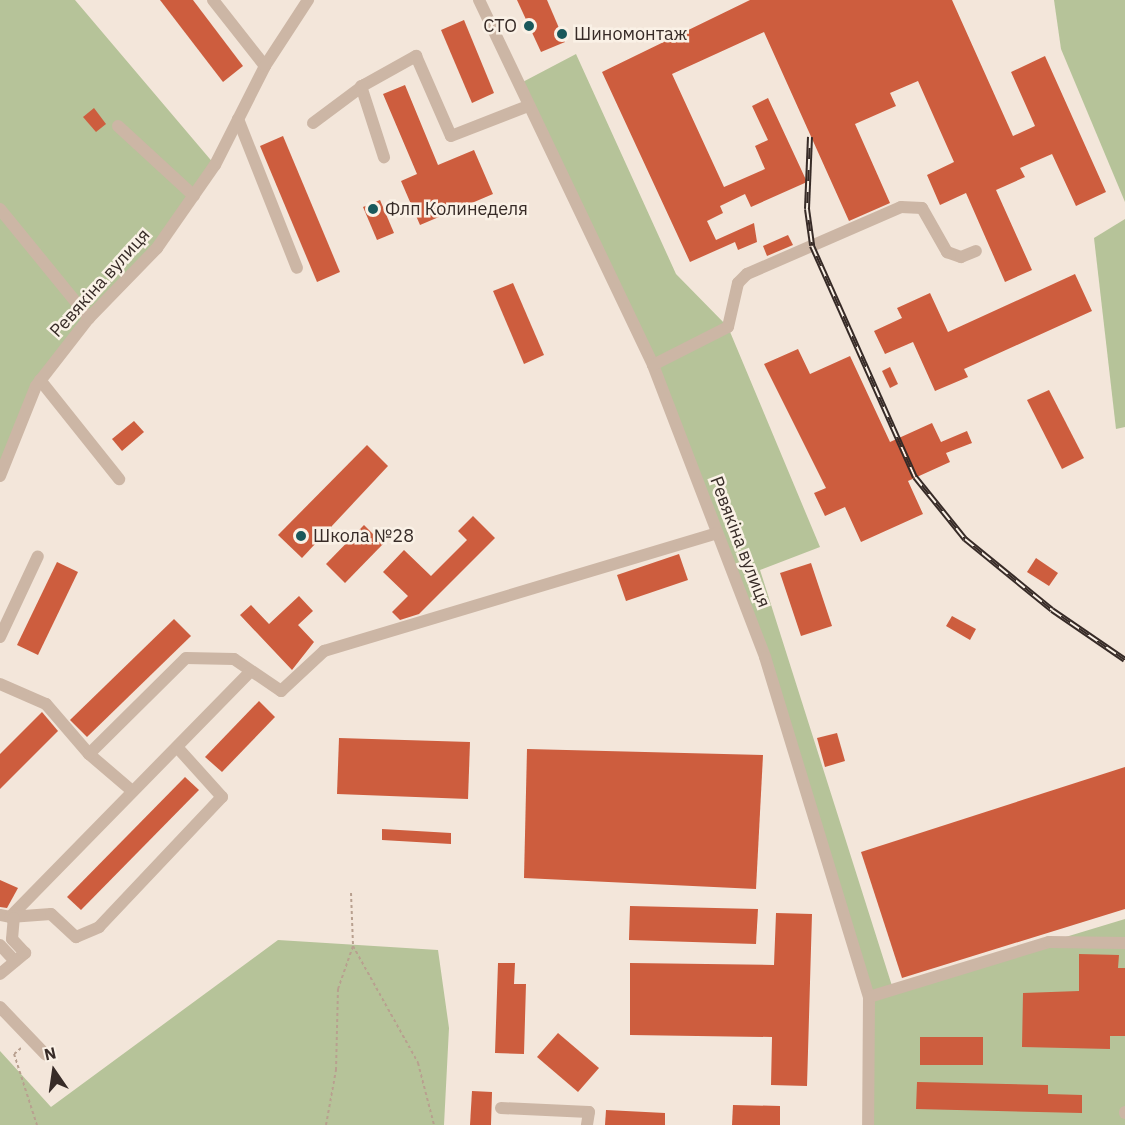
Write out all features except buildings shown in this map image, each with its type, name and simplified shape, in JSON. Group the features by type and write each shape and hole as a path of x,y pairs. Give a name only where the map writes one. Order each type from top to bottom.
{"street":[{"path":"213,0 265,66"},
{"name":"Ревякіна вулиця","path":"0,476 3,461 40,380 89,318 157,248 194,196 265,66 308,0"},
{"name":"Ревякіна вулиця","path":"479,0 653,365 765,657 869,997 868,1125"},
{"path":"313,123 361,86 416,56 451,136 528,106"},
{"path":"361,86 384,157"},
{"path":"238,119 297,268"},
{"path":"118,126 194,196"},
{"path":"653,365 728,327 738,283 747,274 901,207 922,208 947,252 962,257 976,251"},
{"path":"0,209 89,318"},
{"path":"40,380 119,479"},
{"path":"89,754 186,658 234,659 249,673 281,691 324,651 717,533"},
{"path":"0,637 38,556"},
{"path":"8,917 249,673"},
{"path":"0,684 46,704 89,754 131,790"},
{"path":"8,917 51,914 76,937 99,927 222,797 177,747"},
{"path":"0,974 25,953 12,939 8,917"},
{"path":"869,997 1049,942 1125,943"},
{"path":"0,945 15,962"},
{"path":"0,1007 46,1055"},
{"path":"501,1108 589,1112 587,1125"}],"path":[{"path":"326,1125 336,1070 338,989 353,946 351,893"},
{"path":"353,946 418,1063 434,1125"},
{"path":"32,1040 14,1054 37,1125"}],"green space":[{"path":"0,0 75,0 215,165 157,248 36,386 0,468"},
{"path":"1054,0 1125,0 1125,202 1061,49"},
{"path":"576,54 676,274 728,327 820,547 760,570 893,989 1125,919 1125,1125 868,1125 869,997 765,657 653,365 517,85"},
{"path":"1125,219 1125,427 1116,429 1094,238"},
{"path":"278,940 438,950 449,1028 444,1125 0,1125 0,1051 51,1107"}],"railway":[{"path":"810,137 807,209 812,246 915,477 965,539 1052,610 1125,660"}],"place":[{"name":"СТО","path":"529,26"},
{"name":"Шиномонтаж","path":"562,34"},
{"name":"Флп Колинеделя","path":"373,209"},
{"name":"Школа №28","path":"301,536"}]}
